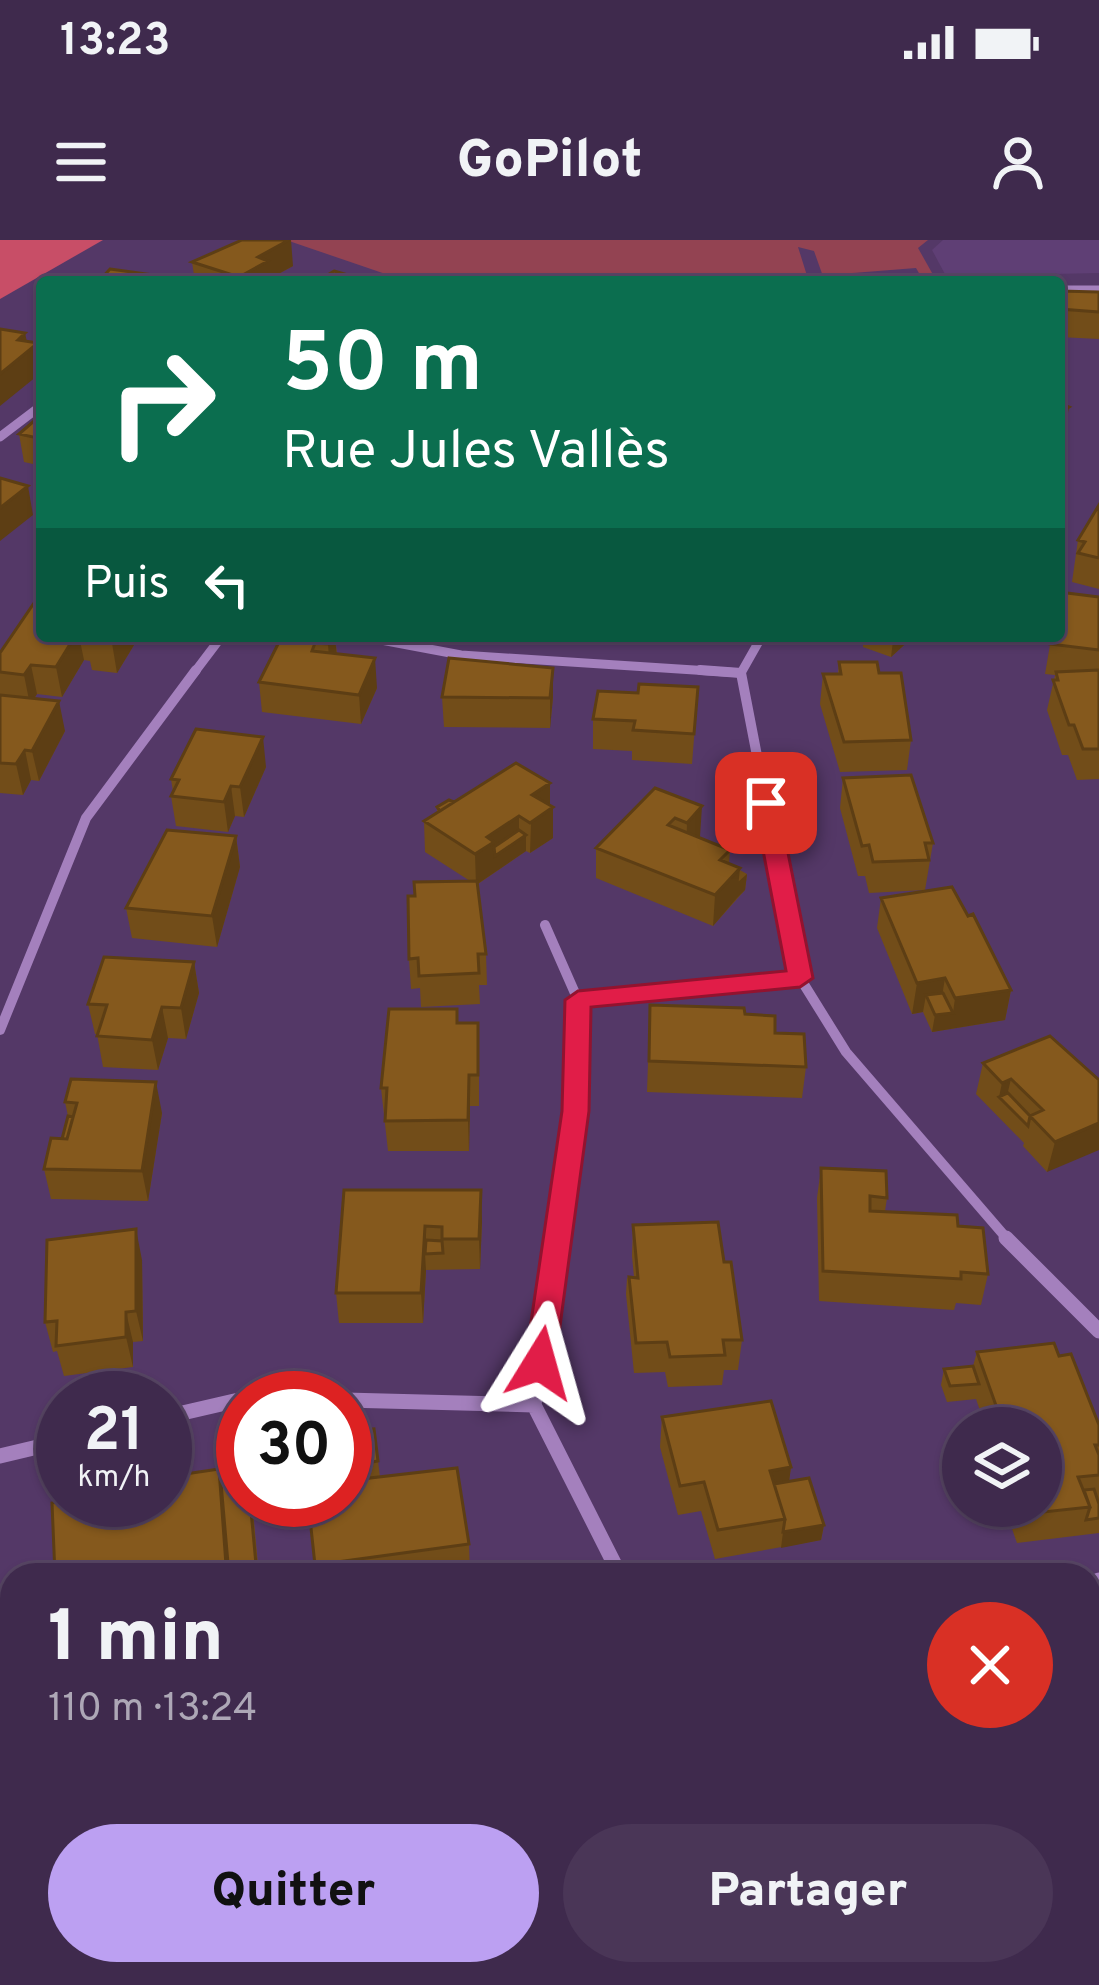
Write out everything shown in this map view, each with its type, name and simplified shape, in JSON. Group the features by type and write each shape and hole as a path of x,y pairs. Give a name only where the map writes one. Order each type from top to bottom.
{"street":[{"path":"1065,290 1099,290"},
{"path":"0,437 36,410"},
{"path":"0,1030 86,818 218,642"},
{"path":"391,642 461,655 741,673"},
{"path":"759,642 741,673 800,978 861,1070 994,1227 1099,1331"},
{"path":"545,926 578,1000 575,1111 534,1405 614,1563"},
{"path":"578,1000 800,978"},
{"path":"372,1401 534,1405"},
{"path":"0,1456 36,1447"}],"shaded area":[{"path":"0,240 103,240 36,276 0,299"},
{"path":"286,240 928,240 918,248 934,276 921,276 916,268 823,276 814,251 798,247 807,276 391,276"},
{"path":"943,240 1099,240 1099,273 946,276 932,250"}],"building":[{"path":"242,240 289,240 258,257 268,261 241,276 192,262"},
{"path":"110,269 154,275 153,276 104,276"},
{"path":"1065,291 1099,292 1099,312 1065,309"},
{"path":"0,329 25,333 18,340 36,345 0,374"},
{"path":"36,419 36,438 19,434"},
{"path":"0,478 28,486 0,508"},
{"path":"1099,505 1099,558 1078,553 1085,542 1078,540"},
{"path":"1065,593 1099,597 1099,650 1050,644 1065,642"},
{"path":"34,603 36,642 71,642 56,667 31,665 24,675 0,672 0,653"},
{"path":"279,642 329,642 315,643 312,651 375,658 359,695 259,682"},
{"path":"449,658 553,668 550,698 442,697"},
{"path":"839,662 877,662 879,673 901,673 911,740 844,742 823,674 841,674"},
{"path":"1099,670 1099,749 1083,749 1053,680 1058,680 1056,672"},
{"path":"639,684 698,687 694,734 633,730 635,721 593,719 598,691 638,693"},
{"path":"0,695 59,701 32,751 25,750 16,764 0,763"},
{"path":"196,729 263,737 240,787 231,786 224,802 171,796 179,780 171,779"},
{"path":"516,763 550,783 532,795 553,807 530,823 519,816 487,837 494,842 475,854 424,821"},
{"path":"911,775 933,843 925,843 929,860 873,862 869,845 862,846 843,778"},
{"path":"655,788 702,806 687,823 675,818 668,825 730,850 720,860 740,868 715,895 596,848"},
{"path":"167,830 236,836 212,916 126,908"},
{"path":"519,830 526,835 495,856 494,847"},
{"path":"477,881 486,954 478,954 479,973 419,976 418,958 409,959 408,896 415,896 414,882"},
{"path":"952,887 968,916 973,914 1011,990 955,998 945,978 917,983 881,898"},
{"path":"104,957 194,962 181,1008 162,1007 152,1040 97,1036 107,1005 88,1004"},
{"path":"943,993 953,1013 935,1015 926,995"},
{"path":"650,1005 744,1008 745,1014 775,1016 775,1033 804,1034 806,1067 649,1061"},
{"path":"389,1009 457,1009 457,1023 478,1023 478,1075 469,1075 468,1120 385,1121 387,1088 381,1088"},
{"path":"1050,1036 1099,1080 1099,1123 1055,1142 1030,1116 1043,1110 1011,1079 1002,1083 983,1063"},
{"path":"71,1079 156,1082 142,1171 44,1169 51,1138 67,1139 77,1103 65,1102"},
{"path":"1008,1093 1030,1116 1028,1126 999,1097"},
{"path":"68,1116 73,1117 67,1139 62,1139"},
{"path":"821,1168 886,1171 887,1198 870,1196 870,1211 957,1215 958,1226 983,1228 988,1274 961,1272 961,1279 823,1271"},
{"path":"344,1190 481,1190 479,1239 442,1239 442,1227 425,1226 421,1293 336,1293"},
{"path":"718,1222 724,1262 731,1262 742,1340 723,1340 725,1355 670,1357 667,1342 636,1343 629,1277 638,1278 633,1225"},
{"path":"136,1229 136,1311 126,1312 126,1337 56,1346 57,1321 45,1322 47,1240"},
{"path":"426,1240 442,1241 443,1253 425,1254"},
{"path":"1054,1343 1059,1356 1071,1354 1099,1425 1099,1445 1095,1445 1099,1475 1078,1477 1090,1507 1062,1510 1062,1407 997,1407 977,1352"},
{"path":"973,1366 979,1384 950,1386 944,1369"},
{"path":"771,1401 791,1467 770,1471 785,1519 718,1530 704,1482 680,1486 662,1417"},
{"path":"372,1429 374,1429 378,1461 372,1462"},
{"path":"457,1468 469,1544 315,1563 311,1527 372,1527 372,1478"},
{"path":"216,1469 216,1527 223,1527 226,1563 54,1563 53,1527 192,1527 192,1473"},
{"path":"809,1478 824,1525 783,1532 785,1519 774,1484"},
{"path":"1094,1489 1099,1518 1086,1520 1090,1507 1084,1490"},
{"path":"225,1527 253,1527 256,1563 228,1563"}],"route":[{"path":"540,1363 575,1111 578,1000 800,978 766,803"}]}
